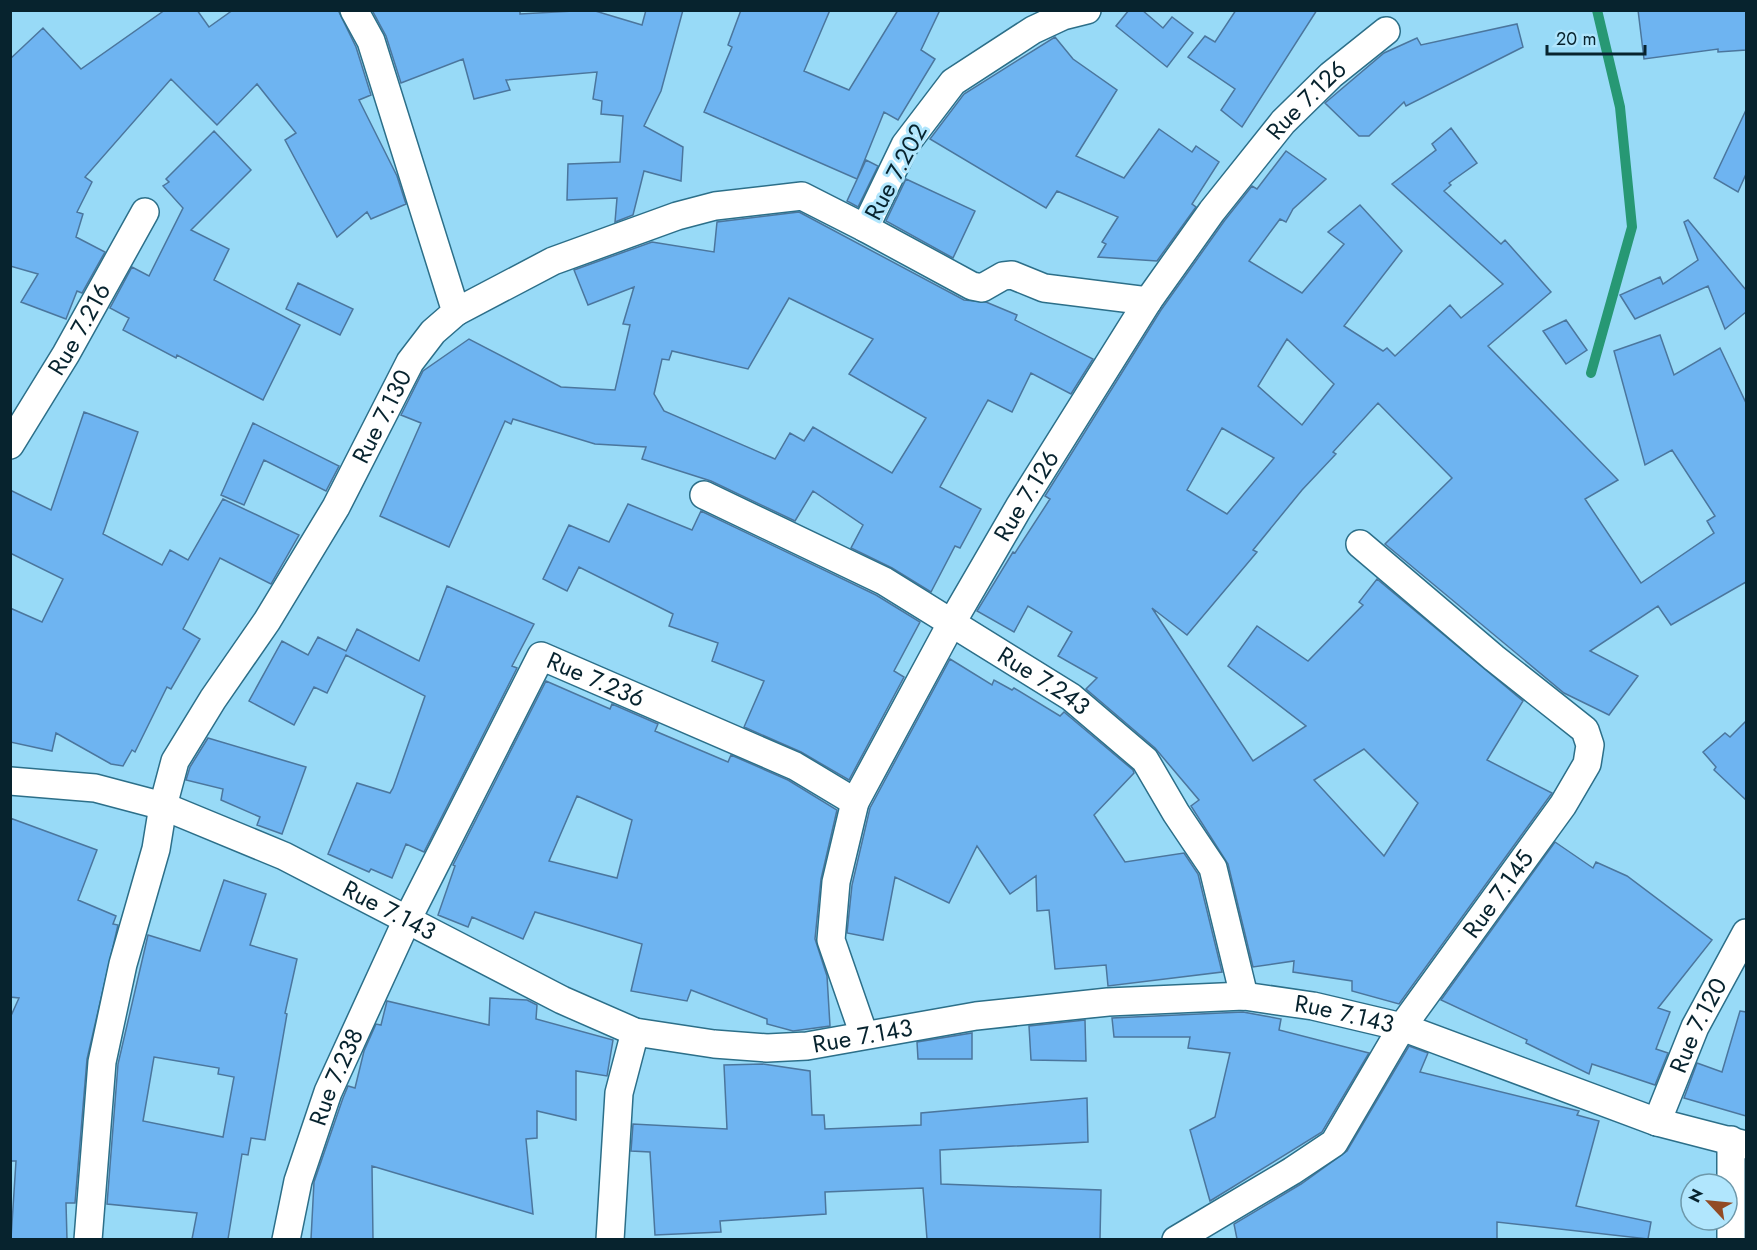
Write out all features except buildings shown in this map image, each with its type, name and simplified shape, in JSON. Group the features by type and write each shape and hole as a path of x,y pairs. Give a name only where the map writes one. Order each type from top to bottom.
{"street":[{"path":"354,10 371,41 456,312"},
{"name":"Rue 7.202","path":"1068,12 1033,30 953,82 904,145 865,228 972,286 982,288 1003,276 1012,276 1044,288 1148,301"},
{"name":"Rue 7.126","path":"864,1035 831,939 836,882 855,802 951,624 1019,507 1148,301 1212,211 1283,122 1331,75 1386,31"},
{"name":"Rue 7.130","path":"88,1239 102,1062 123,964 156,849 163,806 175,761 213,699 267,621 336,507 410,362 434,332 456,312 553,261 678,216 715,206 802,196 865,228"},
{"name":"Rue 7.216","path":"10,445 66,354 145,212"},
{"name":"Rue 7.243","path":"704,495 884,581 1071,697 1145,760 1176,813 1213,868 1244,996"},
{"name":"Rue 7.145","path":"1176,1239 1292,1171 1334,1143 1402,1027 1563,806 1587,764 1590,745 1585,730 1494,658 1360,544"},
{"name":"Rue 7.236","path":"406,922 541,656 795,766 855,802"},
{"name":"Rue 7.143","path":"10,781 95,788 163,806 284,856 406,922 489,961 562,1000 635,1032 714,1044 767,1048 807,1046 976,1016 1108,1002 1244,996 1313,1006 1402,1027 1657,1122 1739,1142"},
{"name":"Rue 7.238","path":"286,1239 298,1181 328,1092 406,922"},
{"name":"Rue 7.120","path":"1657,1122 1695,1027 1746,933"},
{"path":"610,1239 619,1093 635,1032"},
{"path":"1731,1239 1739,1142"}],"waterway":[{"path":"1591,373 1632,227 1620,107 1597,10"}]}
